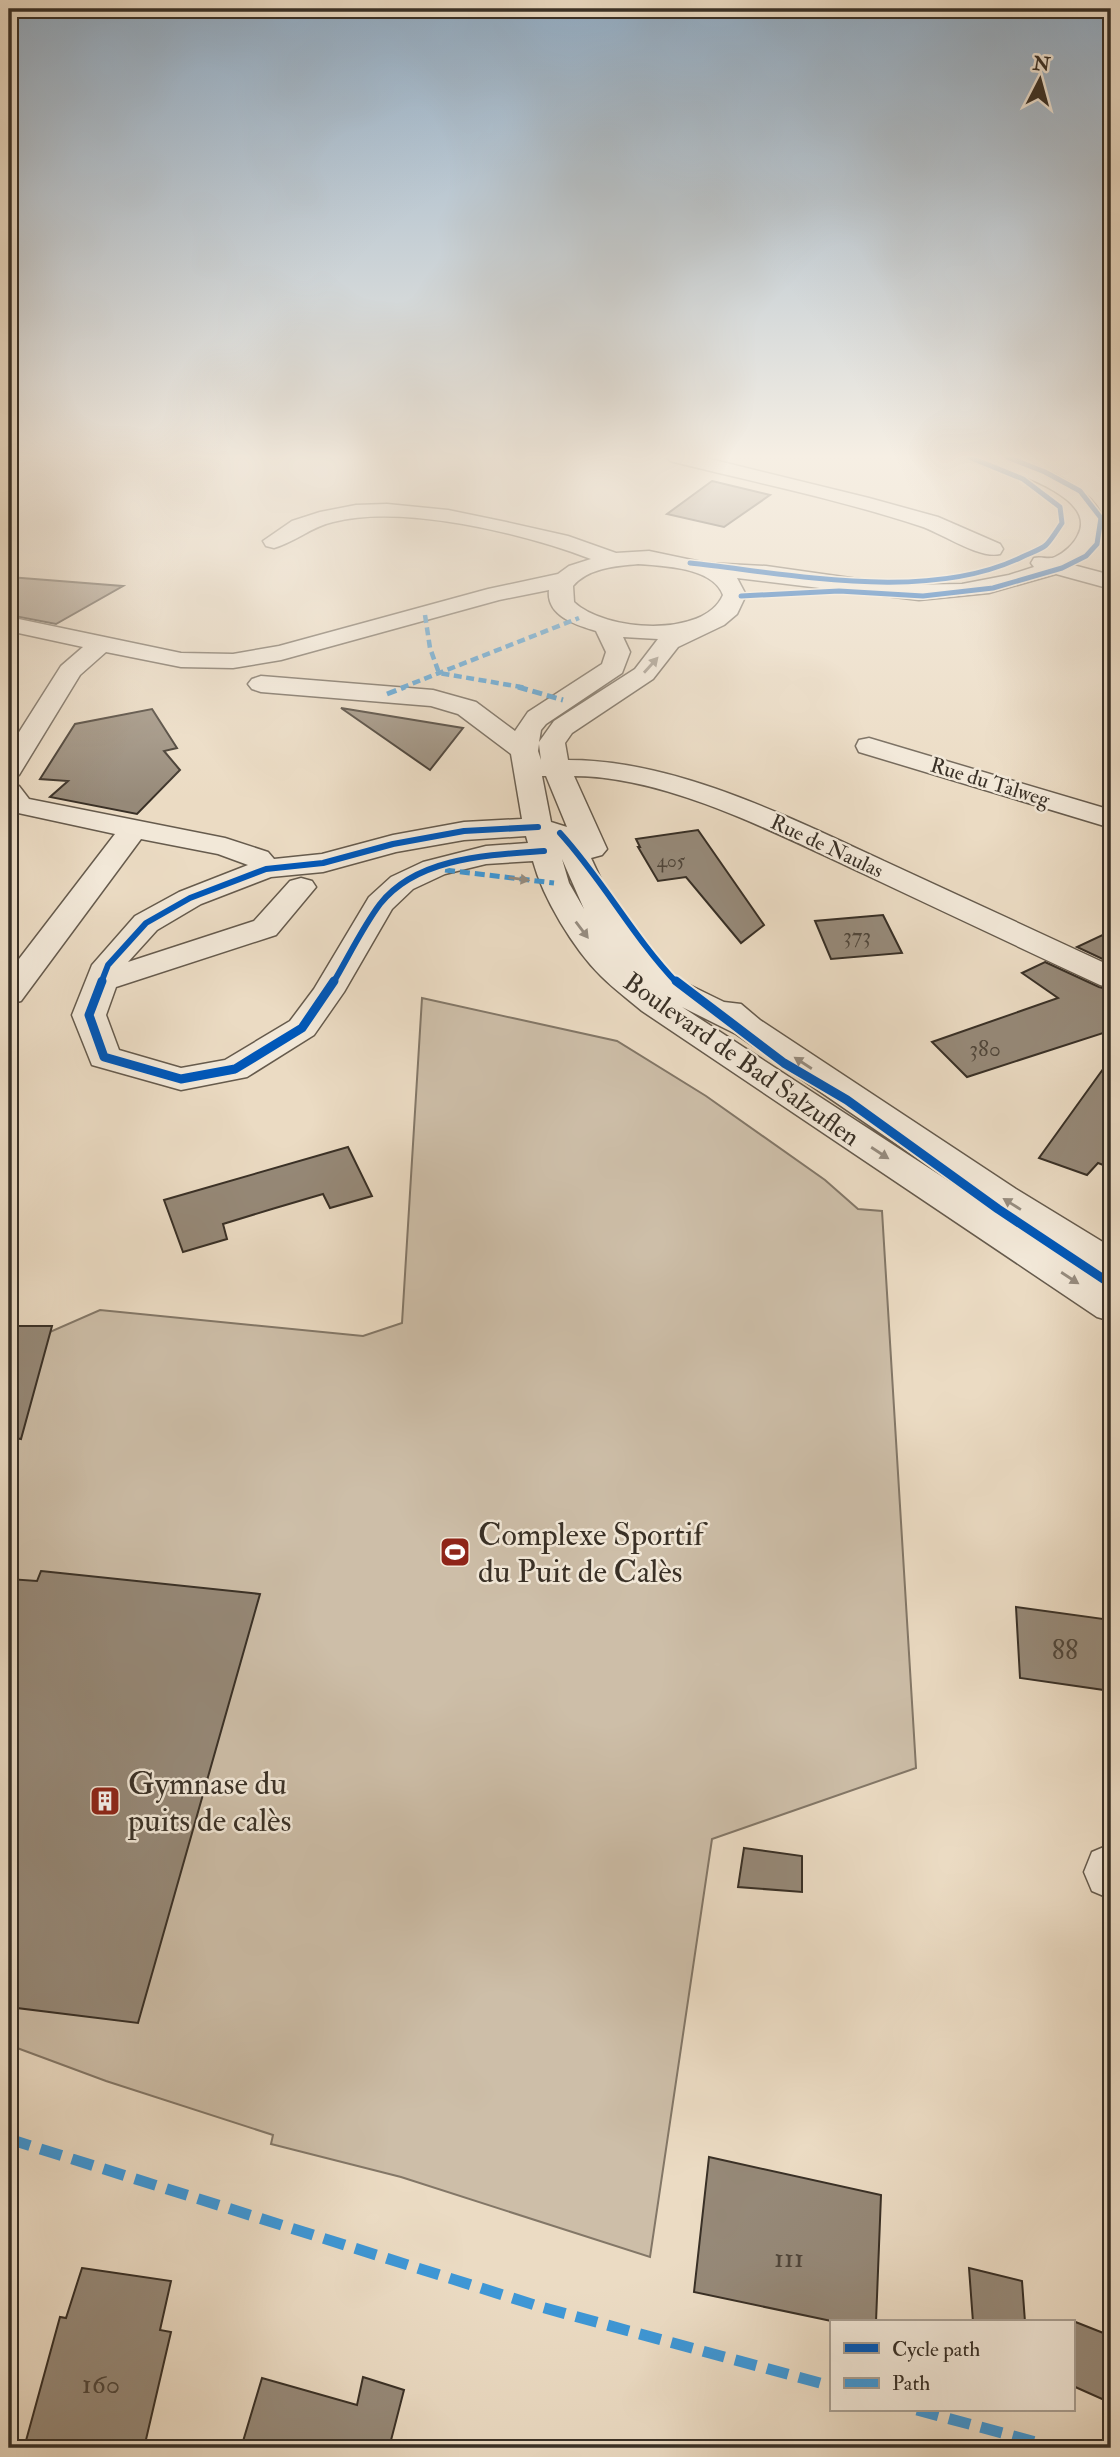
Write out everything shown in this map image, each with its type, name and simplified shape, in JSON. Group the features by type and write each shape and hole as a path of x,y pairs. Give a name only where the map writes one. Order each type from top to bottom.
{"street":[{"path":"9,624 181,660 233,661 281,653 496,594 564,580 579,572"},
{"path":"711,572 731,587 734,597 783,588 831,584"},
{"path":"747,572 920,593 972,589 1042,572"},
{"path":"878,589 964,581 998,572"},
{"path":"1073,572 1111,582"},
{"path":"564,580 559,591 561,601 569,611"},
{"name":"Boulevard de Bad Salzuflen","path":"536,762 563,727 643,674 669,642 723,614 734,597"},
{"path":"425,615 504,606 569,611 606,628 637,632 668,632 696,627"},
{"path":"536,762 528,730 537,718 613,668 618,652 606,628"},
{"path":"9,769 70,671 100,644"},
{"path":"261,684 433,698 467,708 536,762"},
{"name":"Rue du Talweg","path":"869,746 1111,819"},
{"name":"Boulevard de Bad Salzuflen","path":"536,762 558,837 554,883 574,919 611,968 654,1004 1111,1306"},
{"name":"Boulevard de Bad Salzuflen","path":"536,762 558,837 606,881 626,912 689,978 748,1027 1003,1198 1111,1266"},
{"name":"Rue de Naulas","path":"536,762 617,771 669,784 765,817 1111,978"},
{"path":"9,792 19,805 225,847 258,858 266,869"},
{"path":"9,994 134,829"},
{"path":"464,831 558,837 434,868 402,883 380,904 328,992 302,1028 235,1069 181,1079 104,1057 89,1014 105,973 146,923 190,898 266,869 323,863 393,844 464,831"},
{"path":"133,938 322,880 323,863"},
{"path":"434,868 554,883"},
{"path":"105,973 265,928 301,887"}],"shaded area":[{"name":"Complexe Sportif du Puit de Calès","path":"422,998 617,1041 706,1096 825,1180 858,1209 882,1211 916,1768 712,1839 650,2257 401,2177 271,2144 273,2135 106,2081 9,2045 9,1329 50,1332 100,1310 363,1336 402,1323"}],"building":[{"path":"9,577 123,586 56,624 9,615"},
{"path":"341,708 463,728 430,770"},
{"path":"152,709 177,748 164,751 180,770 137,814 50,797 68,781 40,779 75,724"},
{"path":"698,830 764,925 741,943 686,877 658,881 636,839"},
{"path":"883,915 902,953 831,959 815,921"},
{"path":"1111,931 1111,963 1077,947"},
{"path":"1045,962 1111,990 1111,1035 1106,1032 967,1077 932,1042 1058,998 1022,973"},
{"path":"1111,1058 1111,1168 1098,1163 1087,1175 1039,1158"},
{"path":"348,1147 372,1196 330,1208 323,1194 272,1209 223,1224 227,1239 183,1252 164,1200"},
{"path":"9,1326 52,1326 21,1439 9,1437"},
{"name":"Gymnase du puits de calès","path":"41,1571 260,1594 138,2023 9,2007 9,1579 37,1581"},
{"path":"1016,1607 1111,1620 1111,1691 1020,1678"},
{"path":"744,1848 802,1856 802,1892 738,1887"},
{"path":"709,2157 881,2195 876,2320 830,2321 694,2292"},
{"path":"82,2268 171,2281 160,2330 171,2332 144,2448 24,2448 60,2317 66,2318"},
{"path":"969,2268 1022,2281 1025,2320 973,2320"},
{"path":"1074,2321 1111,2336 1111,2403 1074,2386"},
{"path":"363,2377 404,2390 389,2448 241,2448 262,2378 357,2405"}],"marked path":[{"path":"425,615 430,648 439,673 526,688 563,700"},
{"path":"387,694 579,618"},
{"path":"445,870 554,883"},
{"path":"9,2139 541,2307 830,2386"},
{"path":"924,2412 1058,2448"}],"cycle path":[{"path":"773,572 843,579 903,581 939,579 975,572"},
{"path":"741,596 839,591 923,596 993,588 1049,572"},
{"path":"538,827 464,831 393,844 323,863 266,869 190,898 146,923 108,965 89,1015 104,1057 181,1079 235,1069 302,1028 328,992 380,904 402,883 434,868 486,855 544,851"},
{"path":"560,833 584,859 655,960 685,991 784,1063 847,1100 998,1209 1111,1284"}],"place":[{"name":"Complexe Sportif du Puit de Calès","path":"455,1552"},
{"name":"Gymnase du puits de calès","path":"105,1801"}]}
